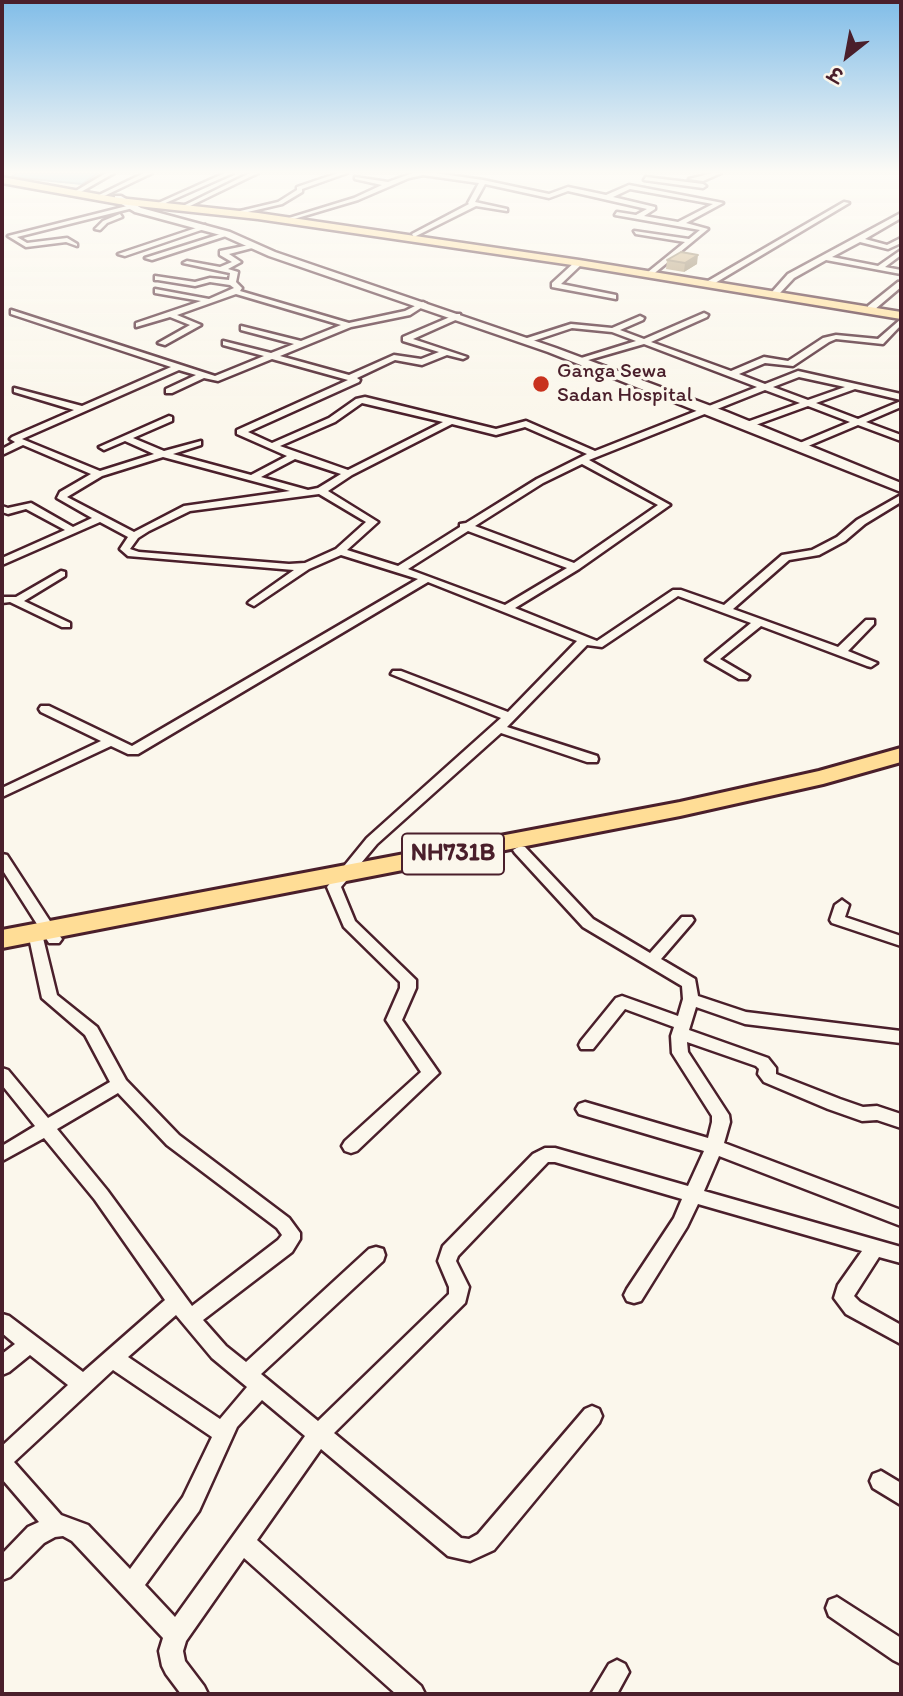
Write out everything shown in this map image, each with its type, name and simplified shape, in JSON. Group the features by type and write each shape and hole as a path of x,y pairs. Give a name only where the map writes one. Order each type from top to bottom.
{"highway":[{"name":"NH731B","path":"339,881 823,777 901,755"},
{"name":"NH731B","path":"2,948 179,911 520,850 690,816 901,765"},
{"name":"NH731B","path":"2,939 46,937"}],"main road":[{"path":"505,252 712,281 871,308 901,317"},
{"path":"522,252 901,317"}],"street":[{"path":"122,254 128,252"},
{"path":"149,258 168,252"},
{"path":"222,269 237,262 223,253 227,252"},
{"path":"272,252 581,361 901,488"},
{"path":"653,273 678,252"},
{"path":"712,281 762,252"},
{"path":"776,292 791,276 835,252"},
{"path":"879,268 900,252"},
{"path":"824,258 901,272"},
{"path":"187,263 234,272 233,280 238,288 236,292"},
{"path":"579,263 555,285 613,297"},
{"path":"167,270 233,280"},
{"path":"158,278 197,284 210,280 233,280"},
{"path":"871,308 901,284"},
{"path":"158,291 211,301"},
{"path":"139,325 236,292 349,325"},
{"path":"14,312 215,379 349,325 407,313 423,304"},
{"path":"162,343 197,325 190,320 169,315"},
{"path":"581,361 646,341 704,315"},
{"path":"457,316 406,339 463,357"},
{"path":"732,374 764,360 790,364 826,340 836,337 880,342 901,317"},
{"path":"613,330 640,318"},
{"path":"527,341 571,326 613,330 901,438"},
{"path":"244,328 302,345"},
{"path":"226,343 356,381 240,432 293,456 349,473"},
{"path":"350,378 397,356 422,362 447,352"},
{"path":"99,474 15,439 176,368"},
{"path":"400,569 464,526 540,481 582,460 798,374 901,397"},
{"path":"169,391 201,376"},
{"path":"747,425 854,387"},
{"path":"17,390 82,409"},
{"path":"270,447 332,420 362,400 496,432 526,424 595,454"},
{"path":"798,447 901,404"},
{"path":"104,447 169,419"},
{"path":"307,566 133,555 125,549 134,536 164,517 188,508 321,491 349,473 450,421"},
{"path":"126,438 163,454 308,493"},
{"path":"2,452 23,443"},
{"path":"134,536 61,496 99,474 198,443"},
{"path":"254,477 293,456"},
{"path":"506,609 575,567 665,505 582,460"},
{"path":"254,603 307,566 340,551 373,522 321,491"},
{"path":"725,610 786,557 815,553 841,539 861,522 901,498"},
{"path":"2,509 8,511 27,505 72,530"},
{"path":"2,562 101,518"},
{"path":"464,526 575,567"},
{"path":"340,551 427,578 598,645 677,592 871,663"},
{"path":"16,601 61,574"},
{"path":"45,709 133,751 427,578"},
{"path":"2,600 16,601 66,625"},
{"path":"743,676 712,660 759,622"},
{"path":"840,652 870,622"},
{"path":"351,1146 430,1073 394,1020 408,988 408,980 349,923 339,881 372,841 499,728 585,640"},
{"path":"397,674 509,717"},
{"path":"499,728 592,759"},
{"path":"2,793 111,741"},
{"path":"520,850 587,923 689,983 691,999 681,1029 680,1053 720,1115 721,1122 681,1222 634,1295"},
{"path":"2,858 46,937 50,998 98,1040 120,1084 173,1140 283,1223 291,1233 291,1240 285,1246 190,1319"},
{"path":"842,905 837,920 901,942"},
{"path":"652,960 687,920"},
{"path":"691,999 746,1018 901,1037"},
{"path":"587,1045 622,1002 762,1062 768,1068 768,1077 862,1114 877,1113 901,1121"},
{"path":"2,1074 101,1195 190,1319 219,1352 456,1548 470,1550 486,1542 592,1416"},
{"path":"2,1154 120,1084"},
{"path":"585,1109 713,1147 901,1218"},
{"path":"196,1694 174,1666 171,1651 176,1635 319,1434 458,1297 459,1287 447,1261 450,1252 545,1155 555,1155 901,1255"},
{"path":"874,1248 845,1291 844,1298 853,1308 901,1335"},
{"path":"131,1586 191,1504 222,1432 254,1380 376,1255"},
{"path":"57,1526 2,1462 83,1384 178,1301"},
{"path":"2,1322 83,1384"},
{"path":"2,1366 30,1344"},
{"path":"112,1358 222,1432"},
{"path":"881,1481 901,1495"},
{"path":"2,1569 36,1535 65,1525 80,1534 176,1635"},
{"path":"243,1542 413,1694"},
{"path":"836,1608 901,1651"},
{"path":"603,1694 617,1672"}],"building":[{"path":"681,252 698,255 685,263 667,260"}],"place":[{"name":"Ganga Sewa Sadan Hospital","path":"541,384"}]}
